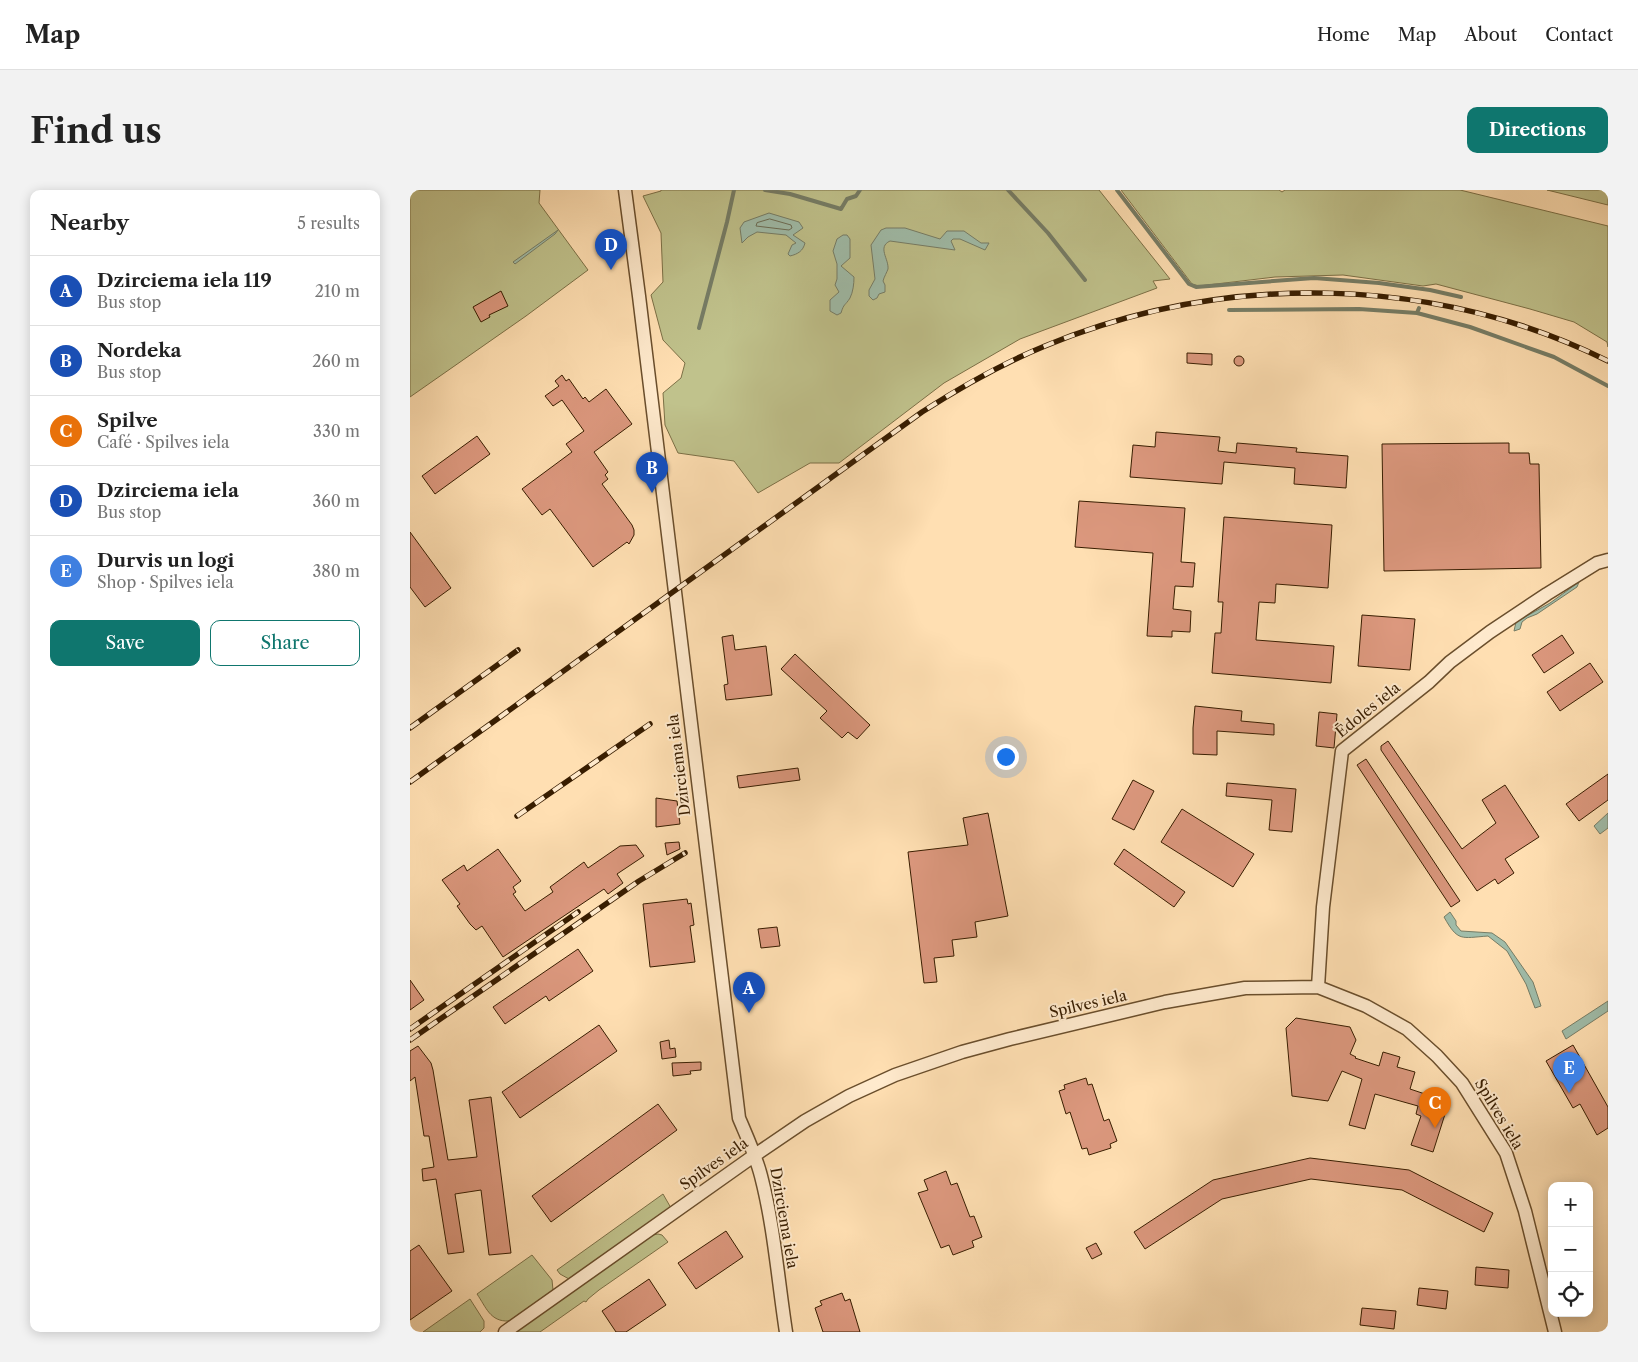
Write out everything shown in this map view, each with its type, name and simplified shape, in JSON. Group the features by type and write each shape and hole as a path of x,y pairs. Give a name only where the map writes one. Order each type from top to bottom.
{"street":[{"name":"Dzirciema iela","path":"625,190 739,1118 755,1155 762,1178 786,1332"},
{"name":"Ēdoles iela","path":"1318,988 1323,907 1342,751 1429,682 1450,662 1507,620 1597,563 1608,560"},
{"name":"Spilves iela","path":"505,1332 755,1155 822,1110 849,1096 895,1075 962,1052 1165,1002 1245,988 1318,988 1366,1006 1407,1029 1437,1056 1462,1083 1506,1153 1525,1211 1555,1332"}],"green space":[{"path":"410,190 540,190 539,203 588,270 410,397"},
{"path":"661,190 1099,190 1170,279 1153,281 1157,288 1020,339 944,383 839,463 810,463 758,493 734,461 678,453 665,425 663,393 681,378 685,363 663,340 651,295 663,282 661,233 643,196"},
{"path":"1121,190 1279,190 1282,192 1285,190 1460,190 1608,226 1608,347 1607,342 1574,322 1436,284 1423,286 1343,275 1275,277 1199,286 1192,284"},
{"path":"1547,190 1608,190 1608,205"},
{"path":"663,1194 671,1208 569,1279 557,1270"},
{"path":"653,1235 662,1235 668,1242 599,1290 586,1302 584,1301 540,1332 516,1332"},
{"path":"532,1255 552,1280 553,1290 509,1321 497,1319 489,1313 477,1294"},
{"path":"470,1299 484,1321 484,1328 480,1332 423,1332"}],"water":[{"path":"769,213 799,222 803,228 793,235 805,243 800,252 790,256 788,254 792,245 796,243 786,235 757,232 742,243 740,228 744,222"},
{"path":"886,228 905,228 940,239 947,231 964,231 981,243 989,243 985,250 960,239 953,239 951,241 955,250 890,241 884,246 888,265 883,281 885,292 879,294 873,300 869,296 869,290 875,279 871,245 881,230"},
{"path":"558,230 515,264 513,262"},
{"path":"847,235 850,239 850,258 841,266 854,277 854,282 850,298 841,313 837,315 830,311 830,300 839,292 835,285 837,264 833,251 837,239"},
{"path":"1579,582 1577,587 1537,614 1527,618 1522,622 1520,629 1514,631 1516,622 1550,603"},
{"path":"1608,813 1608,828 1600,834 1594,826"},
{"path":"1450,912 1461,931 1492,933 1505,942 1533,982 1541,1006 1535,1008 1526,984 1507,951 1488,936 1461,937 1457,935 1444,917"},
{"path":"1608,1001 1608,1011 1566,1039 1562,1031"}],"building":[{"path":"501,291 508,306 489,315 490,317 481,322 473,307"},
{"path":"1187,353 1212,354 1212,365 1187,363"},
{"path":"1237,356 1241,356 1244,361 1243,365 1237,366 1234,363 1234,359"},
{"path":"562,375 566,381 569,379 583,399 585,397 589,402 606,389 632,424 594,452 608,472 605,475 608,479 602,484 632,525 634,535 629,544 627,542 593,567 550,509 542,515 522,489 572,452 566,444 584,431 562,400 553,406 545,396 559,386 555,381"},
{"path":"1156,432 1220,437 1218,451 1236,453 1237,443 1297,448 1296,452 1348,456 1346,488 1294,484 1295,468 1224,462 1222,484 1130,477 1133,445 1155,447"},
{"path":"477,436 490,454 435,494 422,476"},
{"path":"1509,443 1509,453 1529,453 1530,464 1539,464 1541,568 1384,571 1382,444"},
{"path":"1079,501 1185,508 1181,562 1195,563 1193,587 1175,586 1173,609 1191,611 1190,632 1172,631 1172,637 1147,636 1153,553 1075,547"},
{"path":"1224,517 1332,525 1328,588 1276,584 1275,603 1259,602 1256,640 1334,646 1331,683 1212,673 1215,633 1221,633 1223,602 1218,602"},
{"path":"410,532 451,588 425,607 410,587"},
{"path":"1362,615 1415,619 1410,670 1358,666"},
{"path":"733,635 735,650 766,646 772,695 726,700 724,685 728,684 722,637"},
{"path":"1562,635 1574,653 1544,673 1532,655"},
{"path":"795,654 870,725 857,739 848,732 842,738 820,718 827,711 781,669"},
{"path":"1590,663 1603,682 1560,711 1547,692"},
{"path":"1195,706 1242,711 1241,721 1274,724 1274,735 1217,731 1217,755 1193,754"},
{"path":"1319,712 1337,714 1334,748 1316,746"},
{"path":"1388,741 1462,849 1496,823 1482,800 1505,785 1539,837 1505,859 1514,873 1498,884 1495,879 1477,891 1381,750 1381,746"},
{"path":"1366,759 1460,901 1451,907 1357,765"},
{"path":"798,768 800,780 739,788 737,776"},
{"path":"1608,774 1608,800 1579,821 1566,804"},
{"path":"1133,780 1154,791 1134,830 1112,819"},
{"path":"1227,783 1296,789 1292,832 1269,830 1272,800 1226,796"},
{"path":"656,798 677,801 680,824 656,827"},
{"path":"1182,809 1254,854 1233,887 1161,842"},
{"path":"988,813 1008,916 975,922 977,937 952,940 954,956 934,958 937,982 924,983 908,852 968,845 963,818"},
{"path":"679,842 680,849 667,855 665,843"},
{"path":"636,845 644,856 617,874 623,883 608,894 604,889 503,957 482,926 476,930 470,924 457,906 460,904 442,880 464,865 467,871 498,849 521,881 513,887 516,892 513,894 525,911 553,892 550,887 584,862 588,868 620,846"},
{"path":"1124,849 1185,892 1174,907 1114,864"},
{"path":"687,899 688,904 691,903 694,925 690,926 695,962 650,967 643,904"},
{"path":"777,927 780,946 761,948 758,929"},
{"path":"578,949 593,971 549,1001 546,996 505,1024 493,1007"},
{"path":"410,980 424,1000 410,1010"},
{"path":"1296,1018 1350,1027 1356,1040 1350,1054 1355,1058 1379,1066 1383,1052 1400,1057 1397,1067 1415,1072 1410,1089 1440,1099 1438,1108 1446,1111 1433,1152 1411,1145 1421,1116 1416,1114 1418,1106 1375,1094 1365,1129 1349,1125 1362,1079 1342,1071 1328,1101 1292,1096 1286,1028"},
{"path":"599,1025 617,1051 520,1118 502,1092"},
{"path":"669,1040 670,1049 675,1048 676,1057 662,1059 660,1042"},
{"path":"1573,1045 1608,1107 1608,1128 1597,1135 1580,1104 1573,1108 1546,1061"},
{"path":"418,1046 431,1063 433,1070 448,1160 477,1157 469,1100 491,1097 511,1253 489,1255 481,1190 455,1194 464,1252 448,1254 436,1179 423,1181 422,1169 434,1167 429,1136 424,1136 415,1077 410,1081 410,1051"},
{"path":"701,1062 701,1070 690,1071 691,1074 673,1076 672,1063"},
{"path":"1086,1078 1088,1085 1092,1084 1104,1121 1109,1119 1117,1141 1110,1144 1111,1148 1089,1155 1087,1148 1082,1149 1070,1112 1066,1114 1059,1091 1065,1089 1064,1085"},
{"path":"658,1104 677,1130 551,1222 532,1196"},
{"path":"1310,1158 1409,1170 1493,1213 1484,1232 1402,1190 1311,1179 1222,1199 1145,1249 1134,1232 1213,1180"},
{"path":"946,1171 951,1185 957,1183 970,1217 974,1216 982,1237 972,1241 974,1247 953,1255 949,1245 941,1248 918,1193 928,1190 924,1180"},
{"path":"726,1231 743,1257 696,1289 678,1263"},
{"path":"1096,1243 1102,1254 1092,1259 1086,1248"},
{"path":"419,1245 452,1291 410,1320 410,1251"},
{"path":"1476,1267 1509,1270 1508,1288 1475,1285"},
{"path":"649,1279 666,1305 626,1332 616,1332 602,1311"},
{"path":"1419,1288 1448,1291 1446,1309 1417,1305"},
{"path":"842,1293 845,1301 850,1299 860,1332 823,1332 815,1308 822,1305 820,1301"},
{"path":"1362,1308 1396,1311 1394,1329 1360,1325"}],"waterway":[{"path":"699,328 734,190"},
{"path":"765,190 790,194 841,209 847,199 856,196 860,190"},
{"path":"1008,190 1048,233 1085,280"},
{"path":"1117,190 1189,284 1196,287 1314,278 1379,283 1430,290 1461,297"},
{"path":"1229,310 1359,309 1417,313 1419,308"},
{"path":"1417,313 1470,327 1554,357 1608,386"}],"railway":[{"path":"410,782 922,412 966,385 1013,360 1045,346 1113,322 1184,305 1256,295 1328,293 1400,299 1471,312 1541,332 1608,361"},
{"path":"410,728 518,650"},
{"path":"517,816 650,724"},
{"path":"410,1040 639,881 685,853"},
{"path":"410,1029 578,912"}],"place":[{"name":"Dzirciema iela","path":"611,270"},
{"name":"Nordeka","path":"652,493"},
{"name":"Dzirciema iela 119","path":"749,1013"},
{"name":"Durvis un logi","path":"1569,1093"},
{"name":"Spilve","path":"1435,1128"}]}
